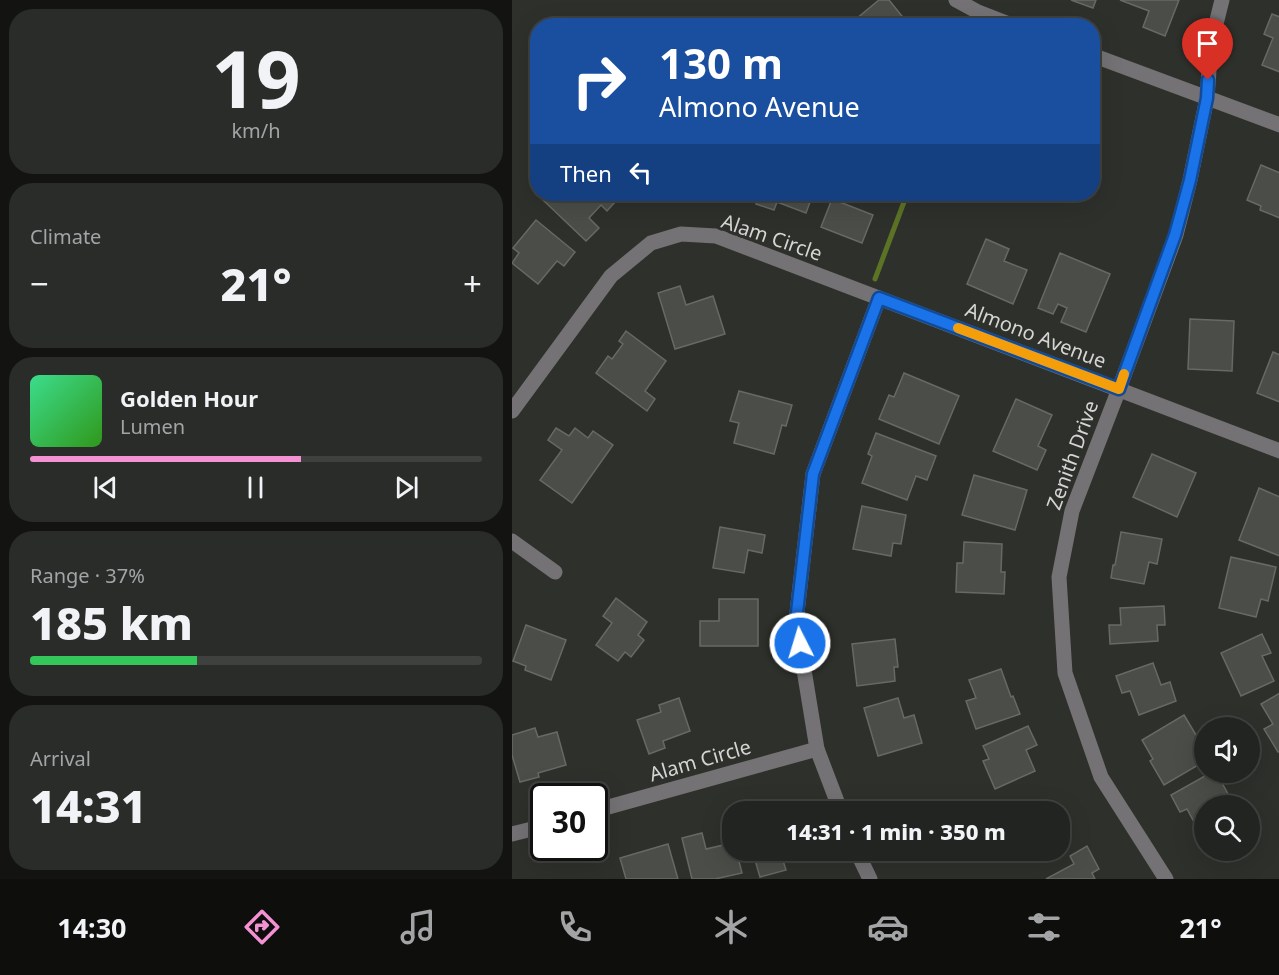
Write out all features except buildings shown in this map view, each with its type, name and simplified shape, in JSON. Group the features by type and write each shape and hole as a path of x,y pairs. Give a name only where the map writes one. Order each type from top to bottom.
{"street":[{"path":"956,0 993,18"},
{"name":"Zenith Drive","path":"1166,879 1101,777 1066,673 1059,576 1072,511 1175,235 1190,180 1207,98 1211,44 1222,0"},
{"path":"1100,58 1280,125"},
{"name":"Alam Circle","path":"512,411 611,276 651,243 681,234 716,236 879,298"},
{"path":"836,801 817,749 796,621 813,474 879,298"},
{"name":"Almono Avenue","path":"879,298 1280,451"},
{"path":"512,541 555,572"},
{"name":"Alam Circle","path":"608,807 817,749"},
{"path":"512,834 530,830"},
{"path":"861,861 870,879"}],"waterway":[{"path":"875,279 904,201"}],"slow traffic":[{"path":"958,328 1119,389 1124,374"}],"route":[{"path":"800,643 796,621 813,474 879,298 1119,389 1175,235 1190,180 1207,98 1208,80"}]}
